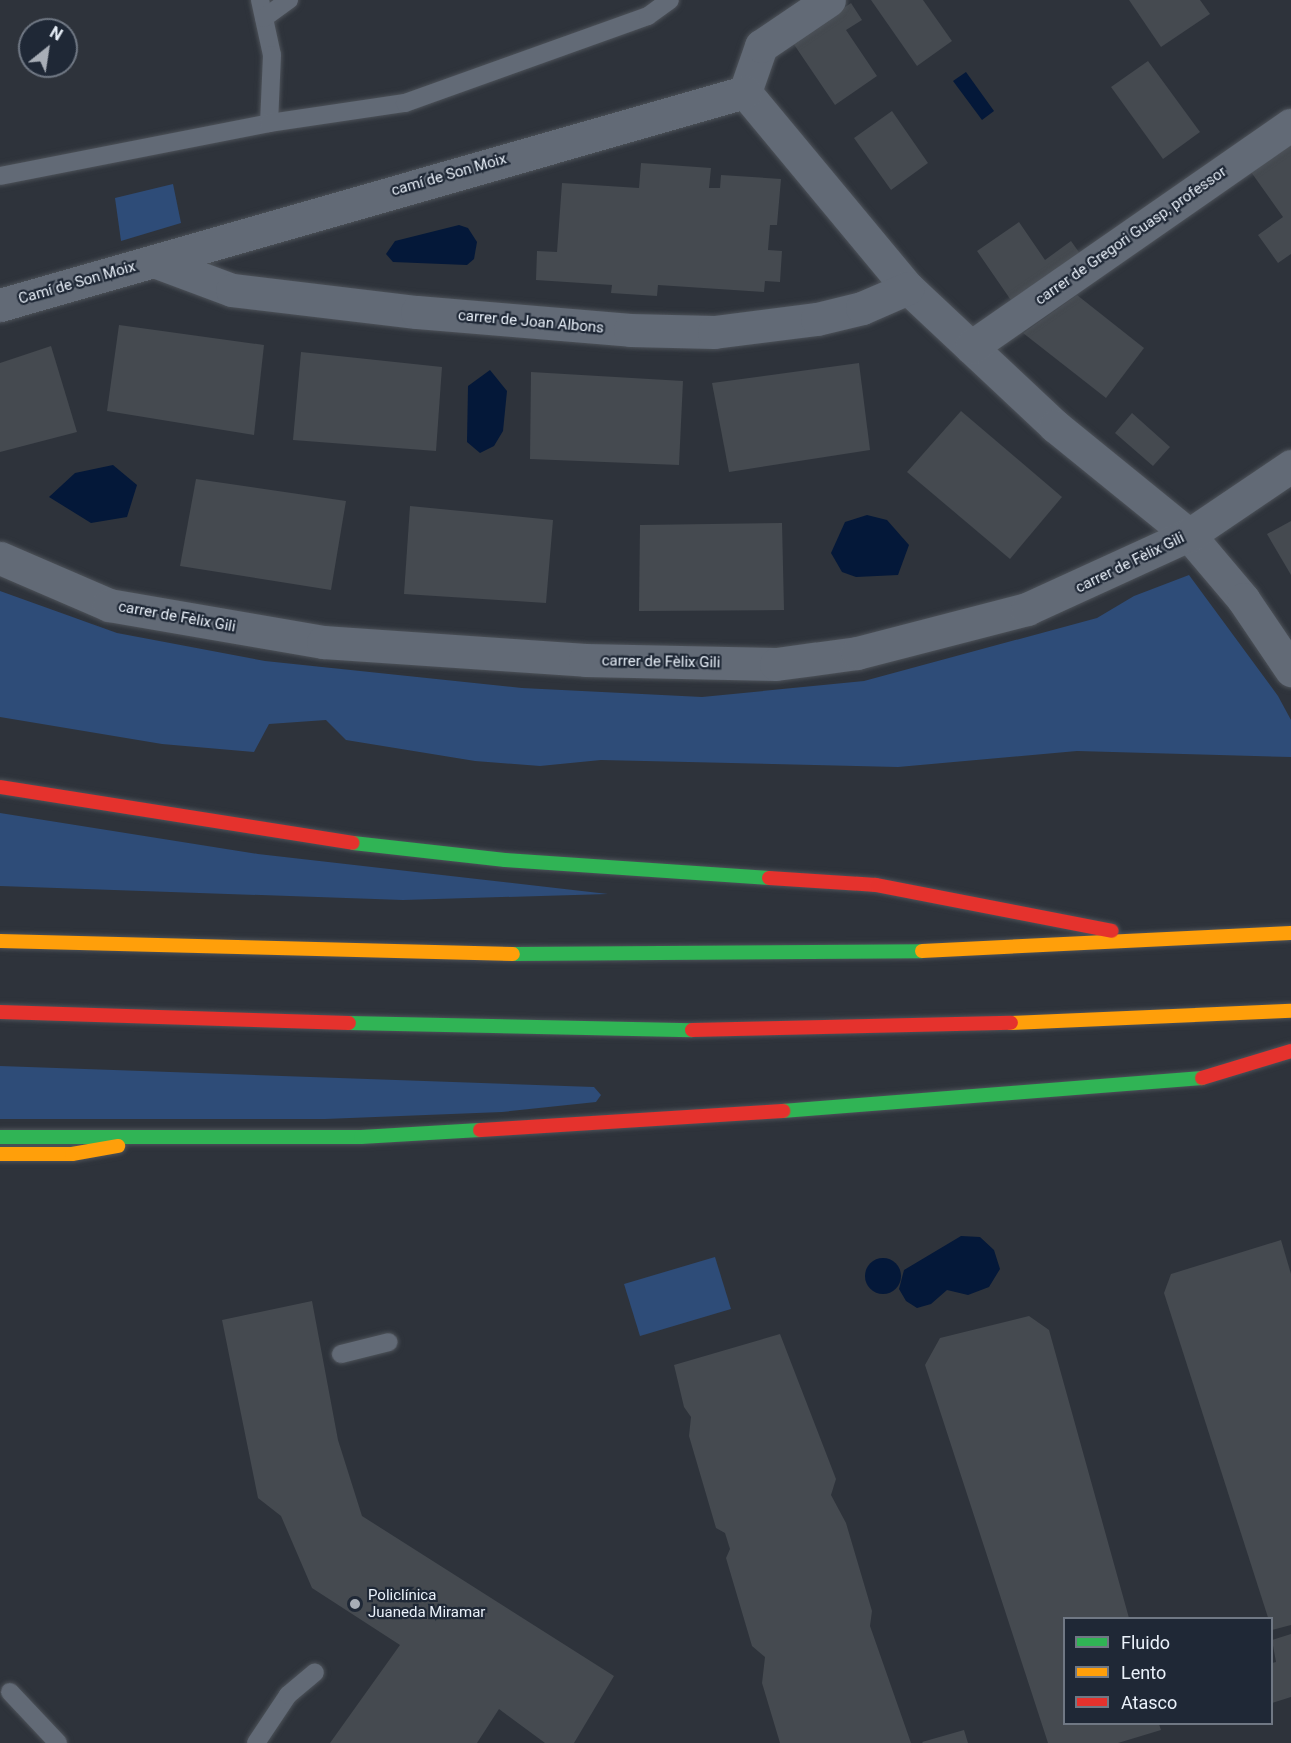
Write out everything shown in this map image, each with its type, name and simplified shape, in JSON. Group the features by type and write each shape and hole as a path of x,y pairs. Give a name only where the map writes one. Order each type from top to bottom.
{"main road":[{"path":"0,788 278,834 505,860 876,885 1167,941"},
{"path":"1249,936 1291,922"},
{"path":"0,941 613,957 1167,941 1291,933"},
{"path":"0,1012 352,1026 634,1031 965,1025 1291,1011"},
{"path":"0,1137 160,1139 361,1137 887,1104 1212,1077 1291,1051"},
{"path":"0,1154 72,1154 160,1139"}],"street":[{"path":"829,0 761,46 745,92 908,288 1055,426 1190,535 1243,599 1291,670"},
{"name":"camí de Son Moix","path":"154,261 745,92"},
{"name":"carrer de Gregori Guasp, professor","path":"971,347 1291,125"},
{"name":"carrer de Joan Albons","path":"154,261 232,290 417,312 630,330 714,332 817,319 862,308 908,288"},
{"name":"Camí de Son Moix","path":"0,305 154,261"},
{"name":"carrer de Fèlix Gili","path":"0,558 109,605 323,642 585,660 776,664 857,653 1027,609 1190,535 1291,466"}],"lane":[{"path":"260,0 272,55 269,123"},
{"path":"264,18 289,0"},
{"path":"0,176 269,123 405,103 648,16 670,0"},
{"path":"341,1354 389,1342"},
{"path":"256,1743 288,1695 315,1672"},
{"path":"10,1692 58,1743"}],"shaded area":[{"path":"966,72 994,111 982,120 953,81"},
{"path":"173,184 181,223 121,241 115,198"},
{"path":"459,225 468,228 477,242 474,259 467,265 393,262 386,254 395,241"},
{"path":"490,370 507,391 503,431 494,446 480,453 467,442 468,386"},
{"path":"113,465 137,485 127,517 91,523 49,497 75,473"},
{"path":"867,515 887,520 909,545 898,575 856,577 842,572 831,553 845,522"},
{"path":"1189,575 1278,696 1291,720 1291,757 1077,751 898,767 601,760 540,766 475,761 346,740 326,720 269,724 254,752 162,744 0,717 0,591 117,633 265,661 522,688 702,697 864,681 1097,618 1134,596"},
{"path":"0,813 258,854 608,894 403,900 0,886"},
{"path":"0,1066 594,1087 601,1095 596,1102 502,1112 325,1119 0,1119"},
{"path":"961,1236 980,1237 994,1250 1000,1269 989,1287 968,1295 947,1290 931,1304 917,1308 906,1301 899,1289 904,1270"},
{"path":"715,1257 731,1309 640,1336 624,1284"},
{"path":"883,1258 896,1263 901,1276 896,1289 883,1294 870,1289 865,1276 870,1263"}],"building":[{"path":"871,0 923,0 952,41 917,66"},
{"path":"1129,0 1200,0 1210,14 1161,47"},
{"path":"851,3 862,20 846,30 877,76 835,105 793,43"},
{"path":"1148,61 1200,132 1163,159 1111,87"},
{"path":"892,111 928,163 891,190 854,138"},
{"path":"1291,143 1291,254 1278,263 1258,235 1283,217 1251,172"},
{"path":"641,163 711,168 709,188 720,188 721,175 781,179 777,225 770,225 768,250 782,251 780,282 765,281 764,292 658,285 657,296 611,293 612,285 536,280 537,251 557,252 562,183 639,188"},
{"path":"1019,222 1045,260 1071,241 1086,262 1017,309 977,251"},
{"path":"1077,295 1144,348 1106,398 1023,333"},
{"path":"119,325 264,345 254,435 107,411"},
{"path":"51,346 77,432 0,452 0,363"},
{"path":"301,352 442,367 436,451 293,440"},
{"path":"859,363 870,450 729,472 712,383"},
{"path":"531,372 683,381 679,465 530,459"},
{"path":"961,411 1062,497 1010,559 907,472"},
{"path":"1132,413 1170,447 1153,466 1115,433"},
{"path":"196,479 346,501 331,590 180,566"},
{"path":"410,506 553,520 546,603 404,594"},
{"path":"1291,521 1291,575 1267,534"},
{"path":"782,523 784,610 639,611 640,525"},
{"path":"1281,1240 1291,1274 1291,1625 1273,1630 1273,1617 1268,1617 1164,1293 1171,1274"},
{"path":"312,1301 338,1440 362,1516 614,1676 574,1743 545,1743 499,1709 477,1743 330,1743 400,1645 312,1588 281,1516 258,1498 222,1320"},
{"path":"1029,1316 1049,1330 1129,1617 1063,1617 1063,1725 1159,1725 1161,1730 1118,1743 1048,1743 925,1365 940,1338"},
{"path":"780,1334 836,1479 831,1495 846,1523 872,1611 870,1626 911,1743 780,1743 762,1683 765,1657 752,1646 726,1558 730,1549 725,1533 716,1528 689,1436 691,1417 684,1407 674,1365"},
{"path":"1291,1634 1291,1697 1273,1703 1273,1663 1276,1662 1273,1640"},
{"path":"964,1730 968,1743 922,1742"}],"traffic: fast":[{"path":"353,843 505,860 769,878"},
{"path":"513,954 922,951"},
{"path":"349,1023 692,1030"},
{"path":"783,1111 1202,1078"},
{"path":"0,1137 361,1137 480,1130"}],"traffic: slow":[{"path":"922,951 1291,933"},
{"path":"0,941 513,954"},
{"path":"1011,1023 1291,1011"},
{"path":"0,1154 72,1154 118,1146"}],"traffic: jam":[{"path":"0,787 353,843"},
{"path":"769,878 876,885 1112,931"},
{"path":"0,1012 349,1023"},
{"path":"692,1030 1011,1023"},
{"path":"1202,1078 1291,1051"},
{"path":"480,1130 783,1111"}],"place":[{"name":"Policlínica Juaneda Miramar","path":"355,1604"}]}
